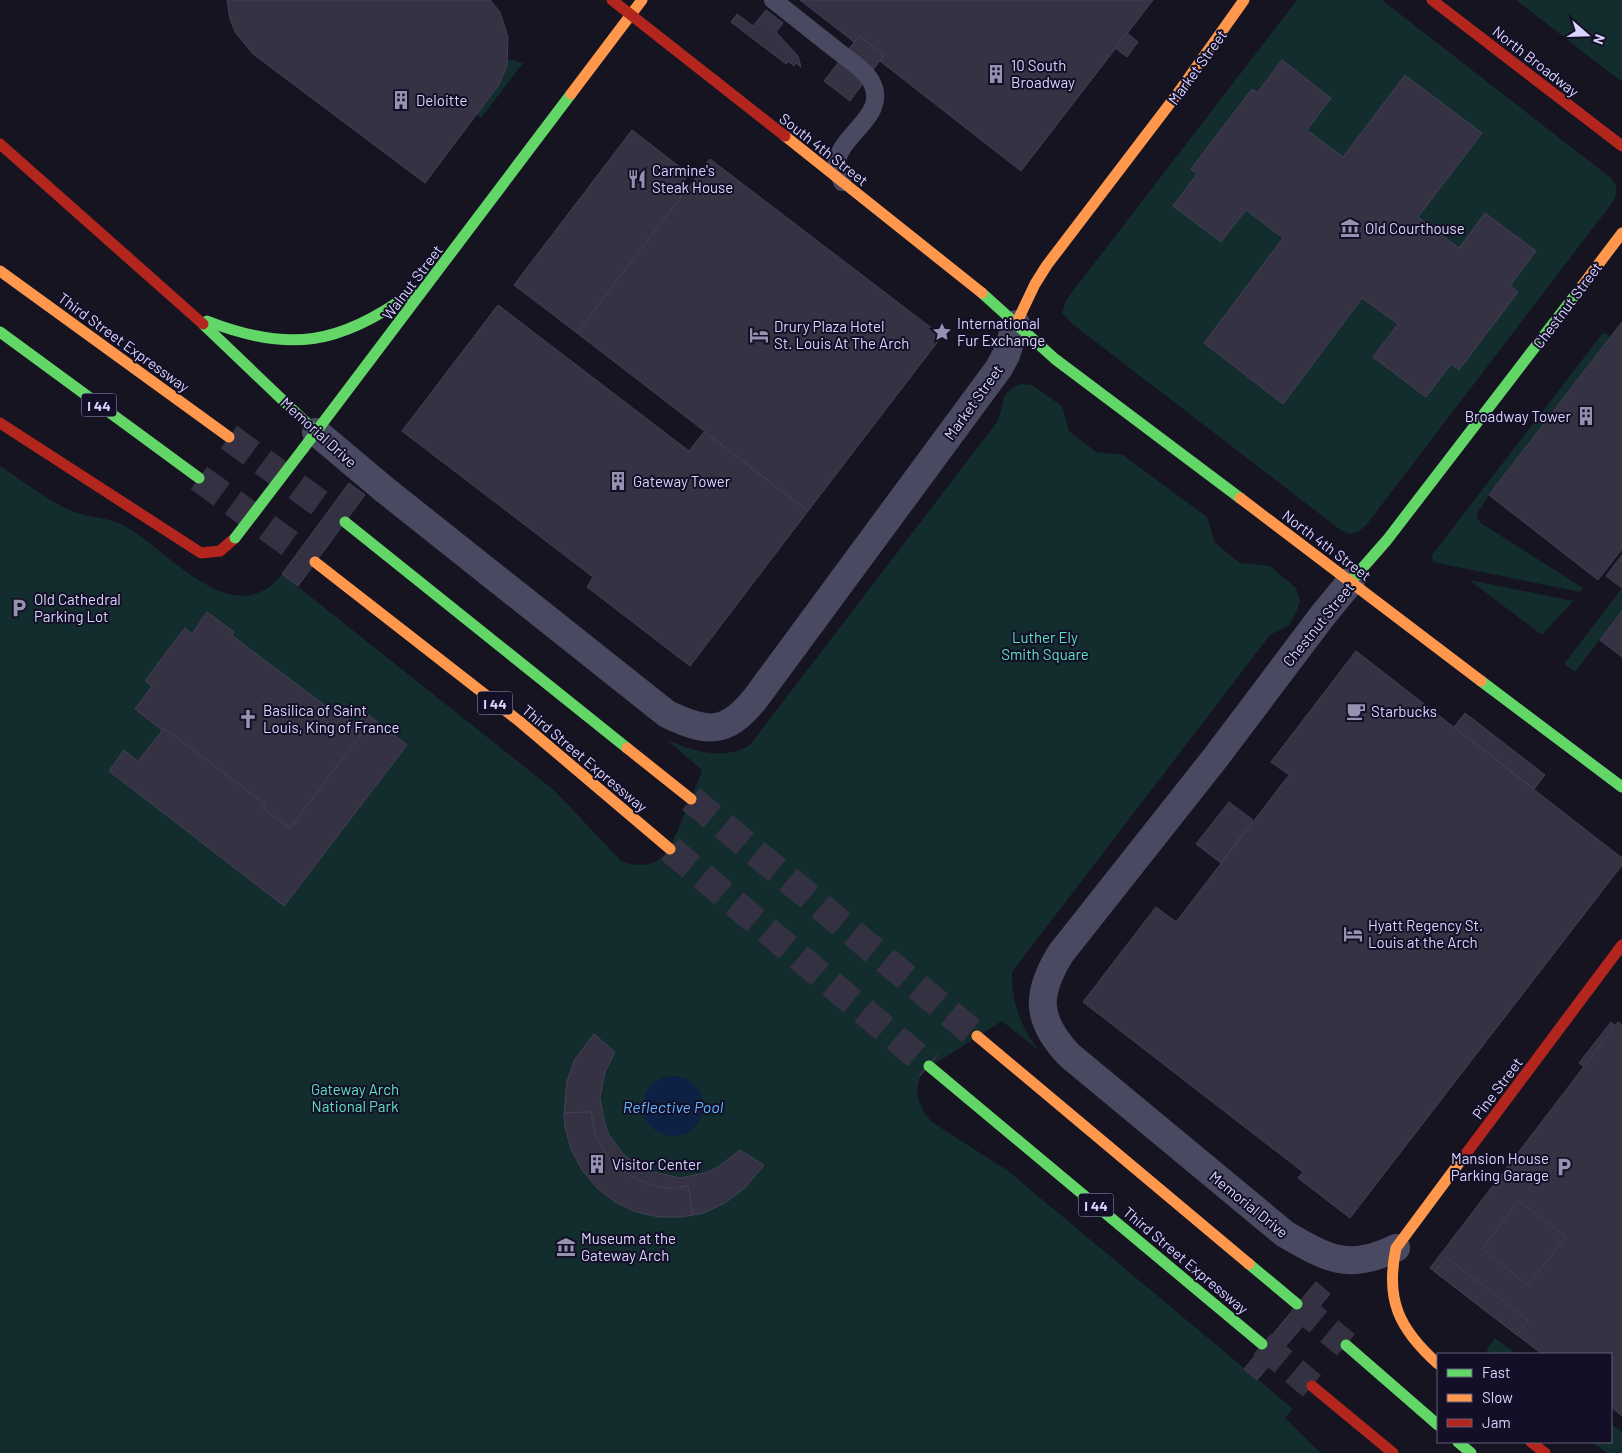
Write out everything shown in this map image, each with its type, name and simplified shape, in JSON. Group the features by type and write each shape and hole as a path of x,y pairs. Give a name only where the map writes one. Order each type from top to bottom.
{"main road":[{"name":"South 4th Street","path":"612,0 965,278 1016,324"},
{"name":"Walnut Street","path":"0,423 200,553 215,555 228,547 642,0"},
{"name":"Market Street","path":"1016,324 1035,284 1047,265 1178,93 1244,0"},
{"name":"North Broadway","path":"1432,0 1622,146"},
{"name":"Memorial Drive","path":"0,144 103,238 195,316 310,440"},
{"name":"Chestnut Street","path":"1352,581 1387,540 1622,233"},
{"name":"Third Street Expressway","path":"0,271 230,437"},
{"path":"195,316 228,331 264,340 318,340 347,333 380,315 403,300 438,271"},
{"name":"North 4th Street","path":"1016,324 1055,358 1622,787"},
{"name":"I 44","path":"0,332 199,478"},
{"path":"345,522 691,799"},
{"name":"Third Street Expressway","path":"315,562 519,721 670,849"},
{"name":"Pine Street","path":"1396,1248 1622,945"},
{"path":"976,1036 1297,1304"},
{"name":"Third Street Expressway","path":"929,1066 1262,1344"},
{"path":"1396,1248 1391,1266 1390,1284 1392,1298 1406,1331 1425,1353 1437,1363"},
{"path":"1346,1345 1437,1424"},
{"path":"1312,1386 1393,1453"},
{"path":"1459,1443 1471,1453"},
{"path":"1532,1443 1545,1453"}],"street":[{"name":"Market Street","path":"653,704 667,714 686,723 706,728 729,725 742,715 999,368 1006,355 1016,324"},
{"name":"Memorial Drive","path":"310,440 385,490 653,704"},
{"name":"Chestnut Street","path":"1042,996 1046,978 1061,953 1216,757 1323,615 1352,581"},
{"name":"Memorial Drive","path":"1042,996 1043,1013 1048,1029 1069,1055 1285,1234 1325,1255 1355,1262 1375,1258 1396,1248"}],"lane":[{"path":"773,0 854,64 870,79 875,91 876,102 869,115 839,156 837,168 842,182"}],"green space":[{"path":"1297,0 1382,0 1611,178 1616,190 1612,203 1367,524 1360,531 1353,534 1346,533 1338,528 1071,323 1062,313 1066,300"},
{"path":"1516,0 1622,0 1622,82"},
{"path":"508,59 523,63 481,118 476,114 498,86"},
{"path":"1605,333 1611,337 1489,495 1477,514 1481,523 1583,588 1580,592 1433,562 1432,555 1602,334"},
{"name":"Gateway Arch National Park","path":"1021,384 1032,385 1062,406 1069,431 1096,452 1123,455 1207,517 1215,543 1240,563 1270,566 1296,588 1300,601 1289,625 1270,635 1012,972 1012,983 1018,1014 1032,1042 1039,1051 1002,1021 922,1072 919,1079 918,1099 923,1111 932,1122 1008,1171 1293,1409 1285,1418 1321,1453 0,1453 0,466 66,509 111,520 123,525 180,567 222,592 243,596 263,591 282,574 555,791 621,861 646,865 655,862 662,856 674,839 702,770 667,740 687,748 708,753 730,753 750,745 997,422 1005,395"},
{"path":"1469,580 1573,601 1542,635"},
{"path":"1622,588 1622,611 1575,672 1564,664"},
{"path":"1495,1338 1516,1353 1490,1353 1486,1350"},
{"path":"1612,1425 1622,1432 1622,1453 1607,1453 1593,1443 1612,1443"}],"water":[{"name":"Reflective Pool","path":"673,1076 689,1081 694,1085 698,1090 703,1106 698,1122 694,1127 689,1131 673,1136 657,1131 652,1127 648,1122 643,1106 648,1090 652,1085 657,1081"}],"building":[{"name":"Deloitte","path":"227,0 490,0 500,12 508,37 507,66 498,86 425,183 253,54 235,32 230,19"},
{"name":"10 South Broadway","path":"800,0 1153,0 1021,171 880,61 884,55 859,36 854,42"},
{"path":"766,10 783,23 776,32 798,56 801,67 796,63 794,66 788,61 786,64 731,22 737,14 753,26"},
{"path":"1127,33 1138,42 1127,57 1115,48"},
{"path":"859,36 884,55 850,101 824,81"},
{"name":"Old Courthouse","path":"1282,60 1331,98 1307,130 1343,157 1405,75 1482,133 1418,217 1459,248 1485,213 1536,251 1510,286 1518,292 1459,370 1451,364 1426,397 1373,357 1398,324 1362,298 1283,404 1204,343 1283,238 1246,210 1221,242 1173,206 1197,174 1191,169 1252,89 1257,93"},
{"path":"632,130 689,174 680,186 686,190 577,333 514,285"},
{"name":"Drury Plaza Hotel St. Louis At The Arch","path":"710,159 942,336 808,511 577,333"},
{"name":"Gateway Tower","path":"498,305 689,451 704,432 808,511 690,666 587,587 593,577 402,431"},
{"name":"Broadway Tower","path":"1622,322 1622,549 1598,580 1489,495"},
{"path":"349,483 365,495 298,586 282,574"},
{"path":"1622,555 1622,588 1606,576"},
{"path":"1622,611 1622,657 1600,640"},
{"name":"Basilica of Saint Louis, King of France","path":"207,612 234,632 232,635 251,650 334,712 336,710 364,731 290,828 263,808 266,805 164,728 162,730 135,709 152,686 145,681 165,654 185,628 192,634"},
{"name":"Hyatt Regency St. Louis at the Arch","path":"1356,651 1622,858 1622,865 1350,1218 1298,1178 1303,1172 1083,1002 1156,907 1176,922 1289,775 1271,762"},
{"path":"366,713 407,745 284,906 109,771 124,750 138,761 164,728 266,805 263,808 290,828 364,731 356,725"},
{"path":"1465,713 1545,775 1534,789 1454,727"},
{"path":"1229,802 1253,820 1221,863 1196,844"},
{"path":"1611,1022 1622,1031 1622,1097 1579,1063"},
{"name":"Mansion House Parking Garage","path":"1618,1022 1622,1025 1622,1416 1612,1408 1612,1353 1541,1353 1430,1268"},
{"path":"594,1034 615,1052 605,1072 600,1098 609,1135 624,1155 644,1170 680,1178 705,1173 718,1167 740,1150 764,1165 745,1188 725,1203 704,1213 693,1215 688,1186 660,1188 631,1177 609,1159 595,1134 591,1112 564,1113 567,1081 575,1059"},
{"name":"Visitor Center","path":"591,1112 595,1134 609,1159 621,1170 645,1184 674,1189 688,1186 693,1215 659,1217 636,1212 615,1202 597,1188 582,1170 571,1149 565,1127 564,1113"},
{"path":"1519,1201 1566,1237 1528,1285 1482,1249"},
{"path":"1446,1257 1528,1320 1517,1335 1435,1272"},
{"path":"1316,1282 1330,1294 1257,1380 1244,1369"}],"tunnel":[{"path":"229,437 345,522"},
{"path":"199,478 315,562"},
{"path":"691,799 977,1036"},
{"path":"670,849 929,1066"},
{"path":"1297,1304 1346,1345"},
{"path":"1262,1344 1312,1386"}],"traffic: fast":[{"path":"303,449 571,94"},
{"path":"1351,581 1387,540 1582,286"},
{"path":"207,321 236,331 263,337 289,340 313,338 337,333 361,324 411,293"},
{"path":"982,293 1055,359 1240,498"},
{"path":"203,324 316,432"},
{"path":"0,332 199,478"},
{"path":"235,538 303,449"},
{"path":"345,522 627,748"},
{"path":"1481,681 1622,787"},
{"path":"929,1066 1262,1344"},
{"path":"1249,1264 1297,1304"},
{"path":"1346,1345 1437,1424"},
{"path":"1459,1443 1471,1453"}],"traffic: slow":[{"path":"571,94 642,0"},
{"path":"1016,324 1035,284 1047,265 1178,93 1244,0"},
{"path":"785,136 982,293"},
{"path":"1582,286 1622,233"},
{"path":"0,271 229,437"},
{"path":"1240,498 1481,681"},
{"path":"315,562 519,721 670,849"},
{"path":"627,748 691,799"},
{"path":"977,1036 1249,1264"},
{"path":"1437,1363 1413,1338 1398,1312 1392,1283 1393,1266 1396,1248 1462,1159"}],"traffic: jam":[{"path":"612,0 785,136"},
{"path":"1432,0 1622,146"},
{"path":"0,144 203,324"},
{"path":"0,423 201,553 220,551 235,538"},
{"path":"1462,1159 1622,945"},
{"path":"1312,1386 1393,1453"},
{"path":"1532,1443 1545,1453"}],"place":[{"name":"10 South Broadway","path":"996,74"},
{"name":"Deloitte","path":"401,100"},
{"name":"Carmine's Steak House","path":"637,179"},
{"name":"Old Courthouse","path":"1350,228"},
{"name":"International Fur Exchange","path":"942,332"},
{"name":"Drury Plaza Hotel St. Louis At The Arch","path":"759,335"},
{"name":"Broadway Tower","path":"1586,416"},
{"name":"Gateway Tower","path":"618,481"},
{"name":"Old Cathedral Parking Lot","path":"19,608"},
{"name":"Starbucks","path":"1356,711"},
{"name":"Basilica of Saint Louis, King of France","path":"248,719"},
{"name":"Hyatt Regency St. Louis at the Arch","path":"1353,934"},
{"name":"Visitor Center","path":"597,1164"},
{"name":"Mansion House Parking Garage","path":"1564,1167"},
{"name":"Museum at the Gateway Arch","path":"566,1247"}],"park label":[{"name":"Luther Ely Smith Square","path":"1045,646"}]}
